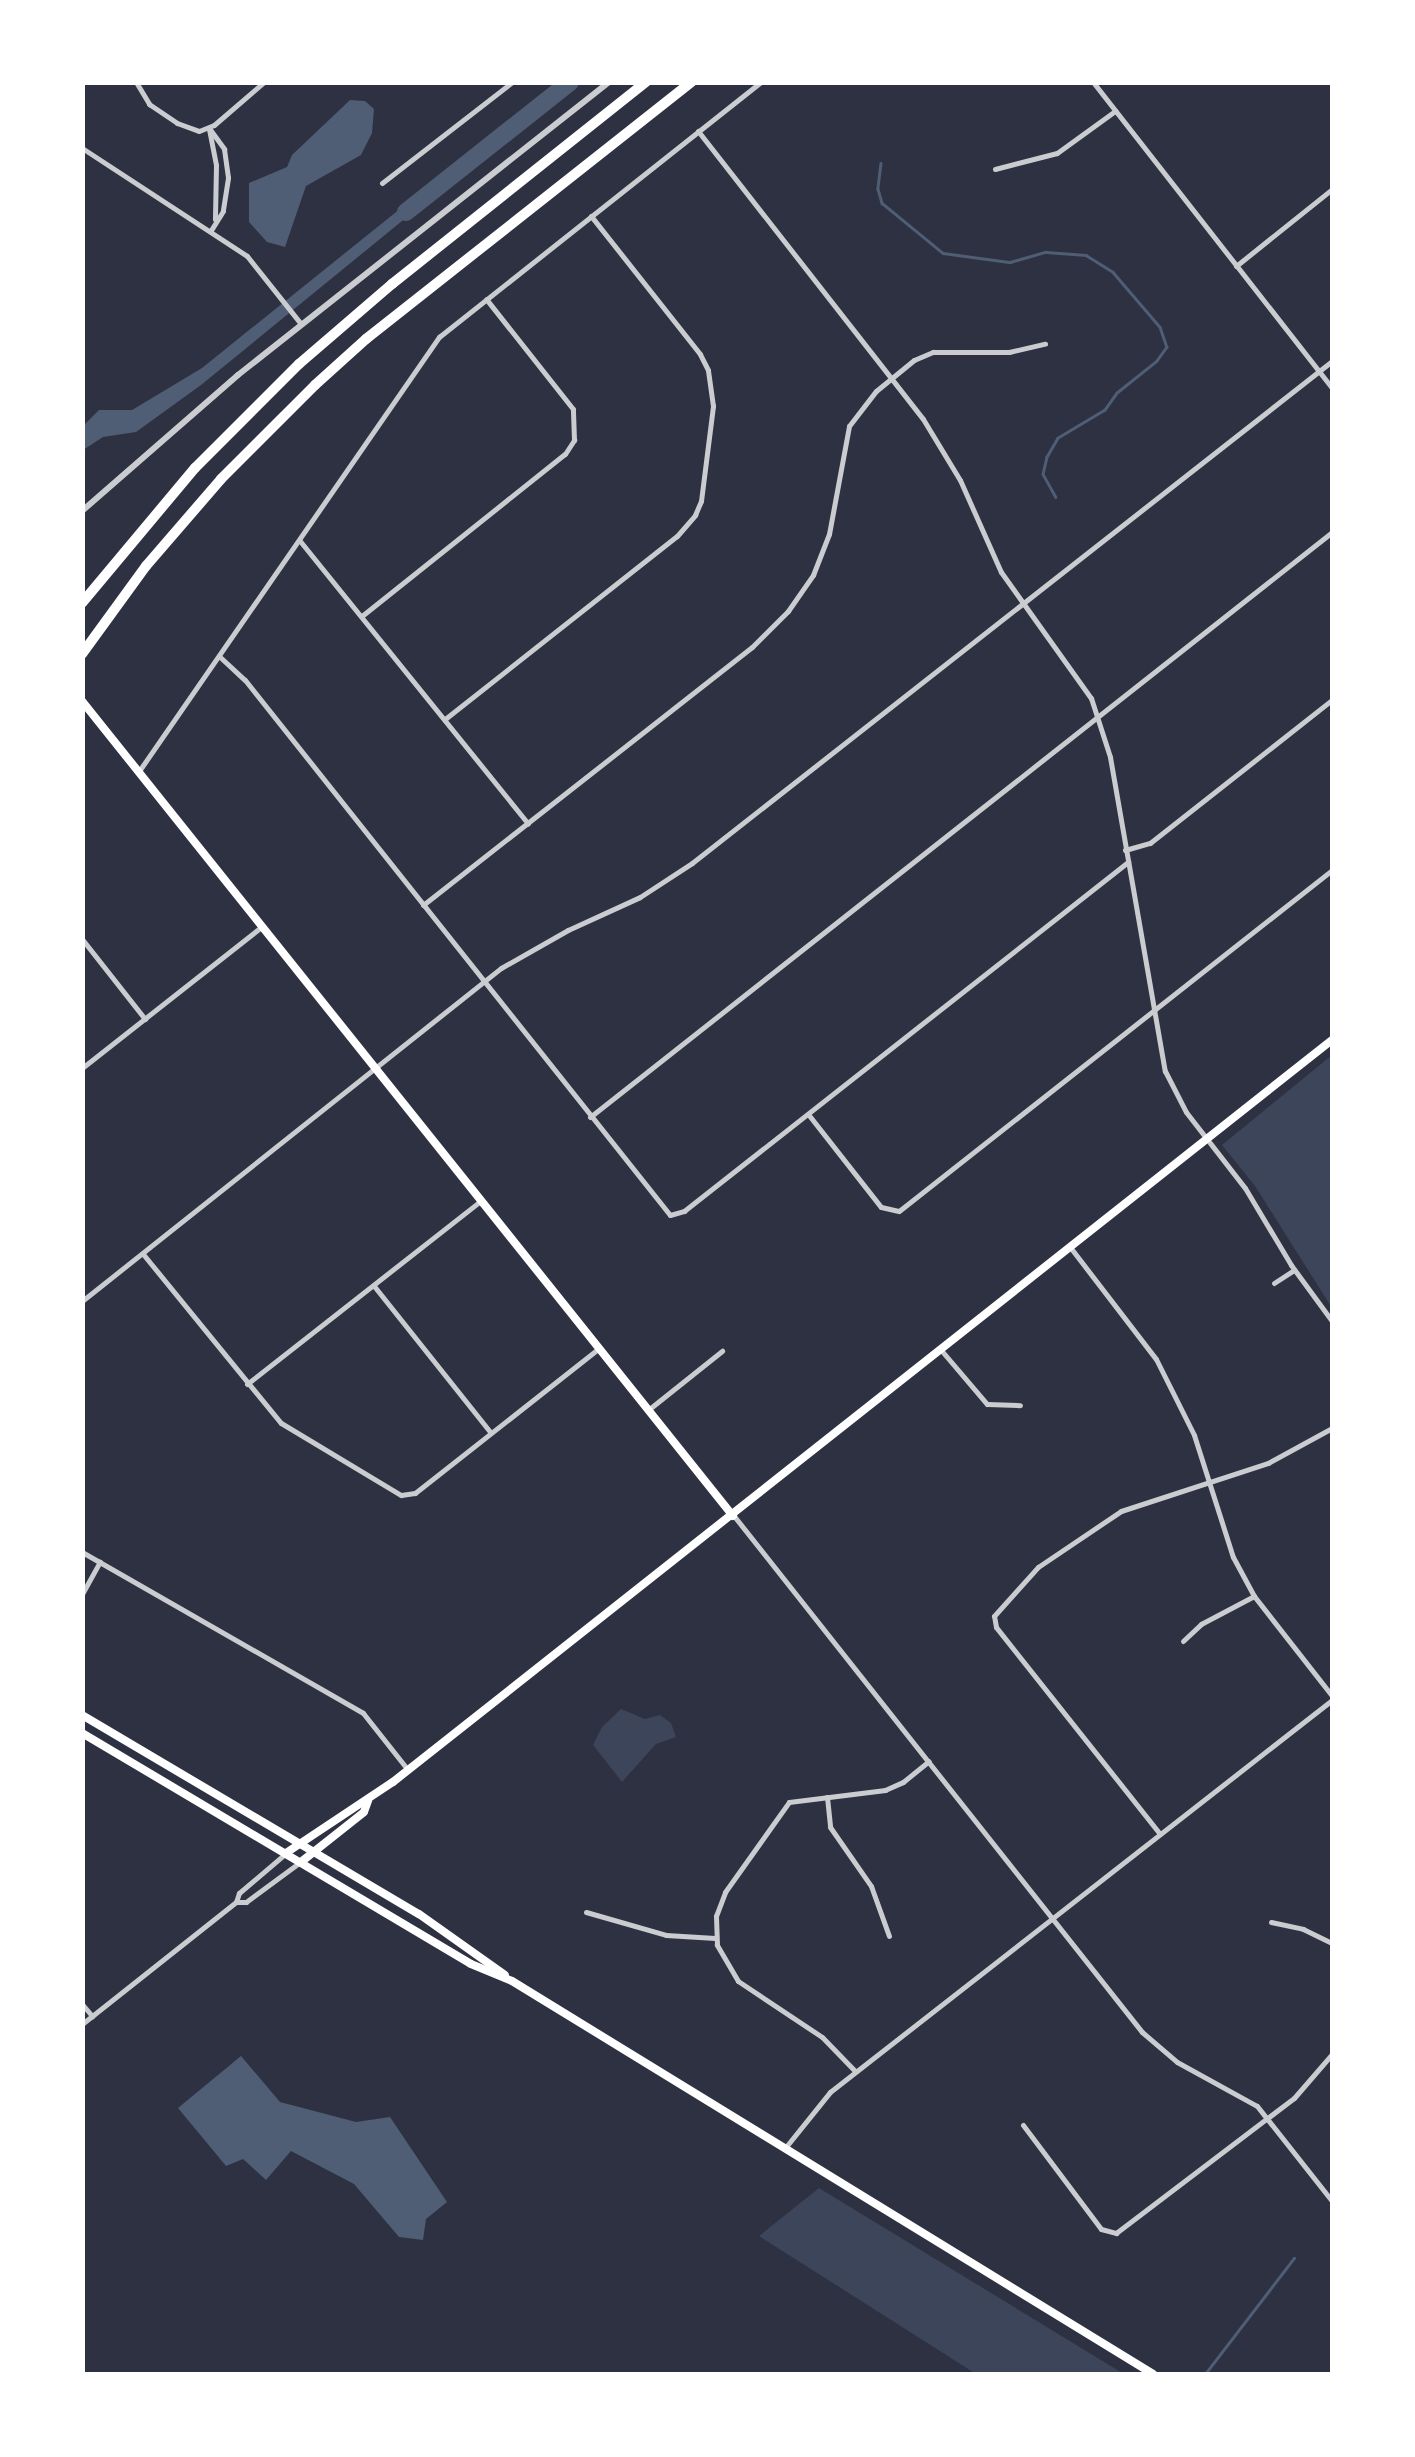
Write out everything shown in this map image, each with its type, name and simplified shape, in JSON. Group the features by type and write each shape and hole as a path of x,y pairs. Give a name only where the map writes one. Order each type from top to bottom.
{"highway":[{"path":"82,603 184,480 299,364 646,82"},
{"path":"82,654 146,566 221,479 316,384 388,322 692,82"}],"main road":[{"path":"82,701 734,1516"},
{"path":"301,1862 364,1812 368,1801 734,1516 1332,1040"},
{"path":"82,1715 419,1914 512,1981 1154,2374"},
{"path":"82,1734 471,1964 512,1981"},
{"path":"286,1853 357,1802 368,1801"}],"street":[{"path":"136,82 142,96 164,115 189,128 209,128 264,82"},
{"path":"382,183 512,82"},
{"path":"82,511 301,324 609,82"},
{"path":"138,771 439,336 761,82"},
{"path":"1093,82 1332,388"},
{"path":"995,169 1057,153 1115,110"},
{"path":"209,128 219,138 227,164 223,211 215,219"},
{"path":"209,128 216,165 215,219 211,231"},
{"path":"698,132 943,448 990,554 1081,679 1098,716 1126,850 1152,1011 1172,1087 1332,1321"},
{"path":"82,148 247,256 301,324"},
{"path":"1236,266 1332,189"},
{"path":"445,719 677,536 695,516 700,501 713,406 708,370 700,354 591,216"},
{"path":"362,615 565,454 574,440 576,424 568,402 486,299"},
{"path":"423,905 752,647 788,612 813,575 829,534 849,426 866,400 891,378 933,352 1009,352 1045,344"},
{"path":"82,1301 483,982 534,947 673,877 1332,361"},
{"path":"590,1117 1332,532"},
{"path":"300,541 528,824"},
{"path":"220,656 245,680 661,1208 673,1215 684,1211 1128,862"},
{"path":"1126,850 1150,843 1332,700"},
{"path":"808,1114 881,1207 899,1211 1332,870"},
{"path":"82,1068 262,927"},
{"path":"82,939 145,1019"},
{"path":"247,1384 480,1201"},
{"path":"785,2148 819,2102 1332,1698 1254,1596 1226,1540 1182,1407 1156,1359 1070,1247"},
{"path":"142,1254 287,1428 406,1496 599,1348"},
{"path":"1274,1283 1294,1270"},
{"path":"374,1286 491,1433"},
{"path":"942,1350 987,1404 1020,1405"},
{"path":"648,1410 722,1351"},
{"path":"1160,1834 996,1628 994,1616 1038,1567 1087,1531 1152,1498 1268,1463 1332,1428"},
{"path":"734,1516 1154,2044 1192,2071 1241,2095 1268,2118 1332,2201"},
{"path":"82,1552 362,1713 408,1770"},
{"path":"82,1594 100,1562"},
{"path":"1183,1641 1201,1624 1254,1596"},
{"path":"856,2072 822,2038 738,1980 715,1938 716,1916 725,1892 780,1809 803,1796 826,1797 894,1787 929,1762"},
{"path":"826,1797 830,1827 871,1886 889,1936"},
{"path":"82,2024 236,1902 239,1893 286,1853"},
{"path":"236,1902 246,1902 301,1862"},
{"path":"586,1912 666,1935 715,1938"},
{"path":"1271,1922 1303,1929 1332,1944"},
{"path":"82,2004 92,2016"},
{"path":"1022,2125 1102,2229 1112,2233 1125,2229 1311,2084 1332,2054"}],"shaded area":[{"path":"350,100 365,101 374,109 372,133 361,155 306,186 285,247 267,242 249,222 249,183 287,167 292,155"},
{"path":"416,196 422,199 418,208 201,385 136,432 103,437 83,450 83,426 99,410 132,410 202,368"},
{"path":"1332,1055 1332,1308 1255,1186 1222,1145"},
{"path":"621,1709 645,1719 660,1715 671,1723 676,1737 656,1744 622,1782 593,1745 602,1727"},
{"path":"241,2056 280,2102 356,2122 390,2117 447,2202 426,2219 423,2240 399,2237 354,2184 291,2151 266,2180 243,2159 226,2166 178,2108"},
{"path":"819,2188 1124,2374 976,2374 759,2236"}],"waterway":[{"path":"406,212 570,82"},
{"path":"881,163 878,189 882,203 943,253 1010,262 1046,252 1086,255 1113,272 1160,327 1167,347 1157,361 1117,393 1105,410 1058,438 1043,474 1056,497"},
{"path":"1205,2374 1294,2258"}]}
